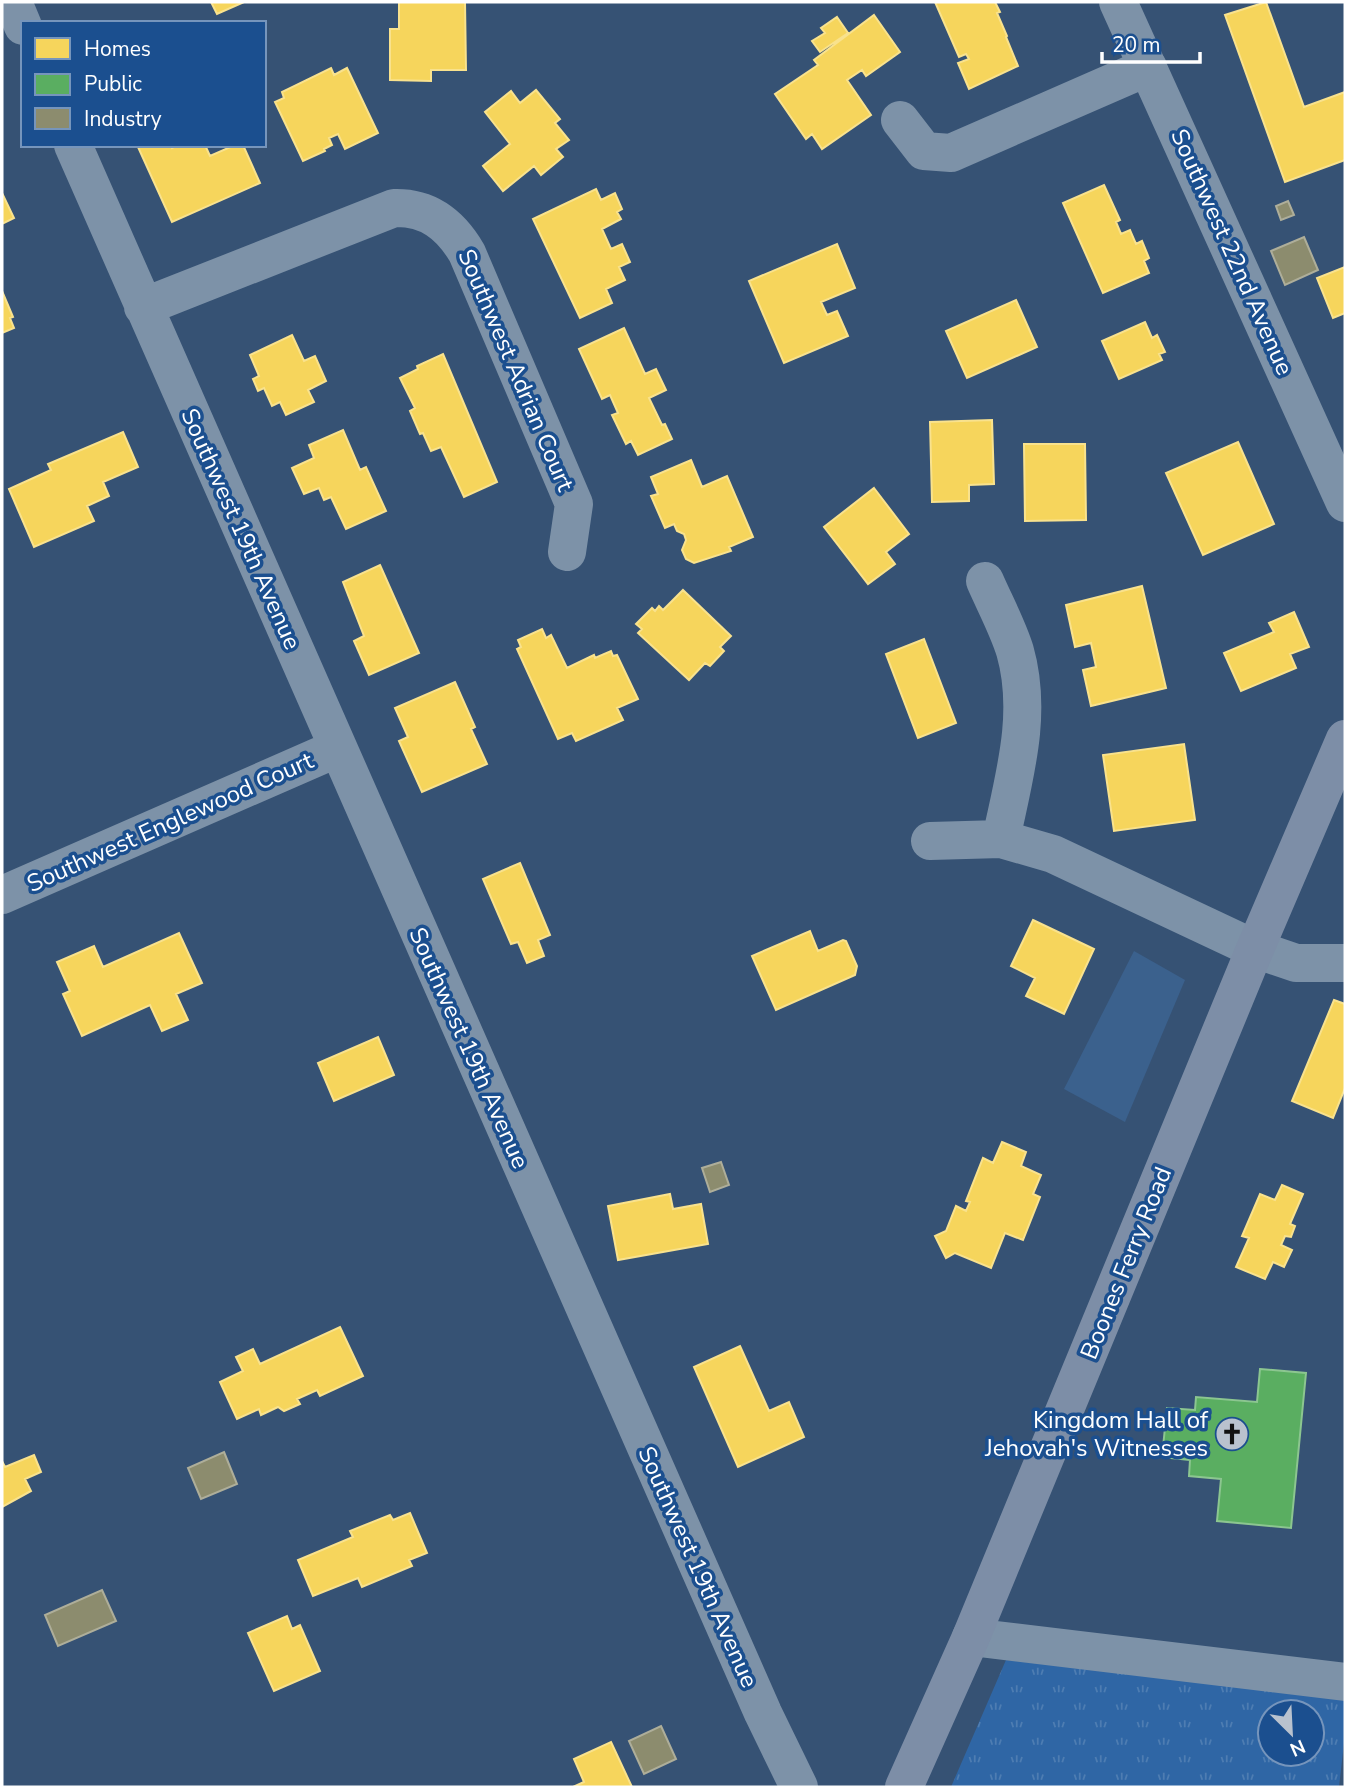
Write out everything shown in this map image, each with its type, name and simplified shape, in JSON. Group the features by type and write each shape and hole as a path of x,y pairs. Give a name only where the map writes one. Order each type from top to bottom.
{"main road":[{"name":"Boones Ferry Road","path":"904,1787 971,1637 1255,949 1345,739"}],"street":[{"name":"Southwest 22nd Avenue","path":"1118,2 1345,503"},
{"path":"900,120 924,151 951,153 1148,67"},
{"name":"Southwest 19th Avenue","path":"74,147 763,1713 799,1787"},
{"name":"Southwest Adrian Court","path":"143,307 394,208 408,208 431,215 447,226 467,253 574,504 566,552"},
{"path":"985,581 1014,649 1023,699 1020,749 1001,839"},
{"name":"Southwest Englewood Court","path":"2,895 338,748"},
{"path":"930,841 1001,839 1053,854 1255,949 1296,963 1345,963"},
{"path":"971,1637 1345,1682"}],"green space":[{"path":"1006,1660 1345,1697 1345,1734 1339,1787 951,1787"}],"shaded area":[{"path":"1134,951 1185,980 1125,1122 1064,1089"}],"building: Homes":[{"path":"211,2 244,2 217,14"},
{"path":"399,2 465,2 466,70 431,70 431,81 390,80 390,29 399,29"},
{"path":"935,2 995,2 1018,66 969,89 958,63 969,59 966,54 959,57"},
{"path":"1266,2 1304,107 1345,92 1345,160 1285,182 1225,15"},
{"path":"874,15 900,52 866,76 862,70 847,80 871,115 822,149 812,134 806,139 775,94 818,65 814,60"},
{"path":"837,17 848,33 820,52 812,41 825,33 821,28"},
{"path":"331,68 334,75 347,68 378,133 345,149 338,134 329,138 332,145 324,149 325,151 303,161 275,102 284,98 282,92"},
{"path":"536,90 560,119 555,123 569,140 556,149 563,157 541,175 534,166 503,191 483,166 510,144 485,112 511,91 520,103"},
{"path":"138,147 206,147 210,156 230,147 244,147 260,183 172,222"},
{"path":"1104,185 1120,220 1116,222 1121,234 1130,230 1136,244 1142,241 1149,258 1144,261 1149,273 1103,293 1063,203"},
{"path":"596,189 601,200 615,193 622,209 617,212 621,219 602,229 611,249 622,244 630,262 619,267 625,280 606,289 612,303 580,318 533,219"},
{"path":"2,193 14,218 2,224"},
{"path":"837,244 855,288 821,302 827,315 837,311 848,336 784,363 749,281"},
{"path":"1345,267 1345,313 1333,318 1317,278"},
{"path":"2,291 13,317 10,318 14,328 2,333"},
{"path":"1016,300 1037,347 967,378 946,331"},
{"path":"1145,322 1152,338 1157,335 1165,352 1159,354 1162,360 1119,379 1102,341"},
{"path":"624,328 645,374 656,369 666,390 649,398 672,439 638,455 631,441 626,444 612,415 618,413 610,395 602,399 579,349"},
{"path":"292,335 304,361 315,356 326,381 308,390 314,402 286,415 280,402 272,406 264,388 258,391 253,379 259,376 250,355"},
{"path":"443,354 497,482 464,497 441,447 431,451 423,433 420,434 410,411 415,408 400,378 418,369 417,366"},
{"path":"992,420 994,484 969,485 969,501 932,502 930,422"},
{"path":"343,430 360,470 366,467 386,511 346,529 331,497 324,500 319,488 304,494 292,468 314,458 309,445"},
{"path":"123,432 138,467 103,482 109,496 87,506 94,521 34,547 9,489 51,470 48,464"},
{"path":"1238,442 1274,524 1203,555 1166,473"},
{"path":"1024,444 1085,444 1086,520 1025,521"},
{"path":"691,460 702,487 727,476 753,537 729,547 731,551 694,563 686,559 682,550 686,540 684,534 677,531 674,524 665,528 651,496 658,494 651,477"},
{"path":"874,488 909,534 886,552 895,564 868,584 824,527"},
{"path":"380,565 419,653 369,675 354,641 364,636 343,582"},
{"path":"1142,586 1166,688 1091,706 1083,670 1096,667 1091,643 1075,647 1066,605"},
{"path":"683,590 731,636 720,647 724,651 710,666 705,663 689,680 638,633 642,629 636,624 652,608 655,611 659,606 663,610"},
{"path":"1294,612 1309,647 1290,654 1296,668 1241,691 1224,653 1274,632 1269,623"},
{"path":"542,629 546,638 551,635 567,668 594,655 595,658 611,651 613,656 617,655 638,699 617,708 623,720 576,741 572,733 558,739 517,649 521,647 518,640"},
{"path":"924,639 956,723 918,738 886,654"},
{"path":"455,682 475,727 471,729 487,764 422,792 399,741 408,737 395,708"},
{"path":"1184,744 1195,820 1114,831 1103,755"},
{"path":"520,863 550,935 538,940 544,956 527,963 518,942 511,944 483,879"},
{"path":"1033,920 1094,949 1064,1014 1026,996 1035,978 1011,966"},
{"path":"810,931 818,951 846,941 857,966 855,975 776,1010 752,956"},
{"path":"179,933 202,983 176,994 188,1020 162,1031 150,1005 82,1036 63,994 70,991 57,962 94,946 103,967"},
{"path":"1334,1000 1345,1004 1345,1088 1333,1118 1292,1101"},
{"path":"378,1037 394,1075 334,1101 318,1063"},
{"path":"1002,1142 1026,1152 1021,1166 1041,1175 1033,1194 1040,1197 1023,1240 1005,1233 991,1268 955,1253 946,1258 935,1236 946,1231 956,1206 966,1211 970,1202 966,1201 983,1158 993,1163"},
{"path":"1282,1185 1303,1194 1290,1224 1295,1226 1291,1237 1285,1236 1281,1245 1292,1250 1284,1267 1273,1262 1265,1279 1236,1267 1249,1238 1242,1236 1260,1194 1275,1200"},
{"path":"670,1194 673,1209 701,1204 708,1244 618,1260 608,1206"},
{"path":"340,1327 363,1376 320,1396 317,1390 297,1399 300,1404 284,1411 278,1407 261,1415 259,1409 237,1419 220,1382 243,1371 236,1357 253,1349 260,1364"},
{"path":"740,1346 769,1411 789,1402 804,1437 738,1467 694,1367"},
{"path":"34,1455 41,1472 25,1479 31,1491 2,1507 2,1461 5,1467"},
{"path":"410,1513 427,1553 409,1560 412,1566 362,1587 358,1578 313,1596 298,1560 353,1537 350,1531 390,1515 393,1520"},
{"path":"287,1616 292,1629 300,1625 320,1671 274,1691 248,1633"},
{"path":"611,1742 632,1787 573,1787 584,1782 574,1759"}],"building: Public":[{"name":"Kingdom Hall of Jehovah's Witnesses","path":"1260,1369 1306,1373 1291,1528 1217,1521 1221,1479 1189,1476 1190,1460 1162,1457 1167,1408 1195,1410 1196,1397 1257,1402"}],"building: Industry":[{"path":"1288,201 1294,215 1281,220 1276,206"},
{"path":"1304,237 1318,270 1285,285 1271,251"},
{"path":"721,1162 729,1185 710,1192 702,1168"},
{"path":"224,1452 237,1484 201,1499 188,1468"},
{"path":"102,1590 116,1621 58,1646 45,1615"},
{"path":"661,1726 676,1759 644,1774 629,1741"}],"place":[{"name":"Kingdom Hall of Jehovah's Witnesses","path":"1232,1434"}]}
